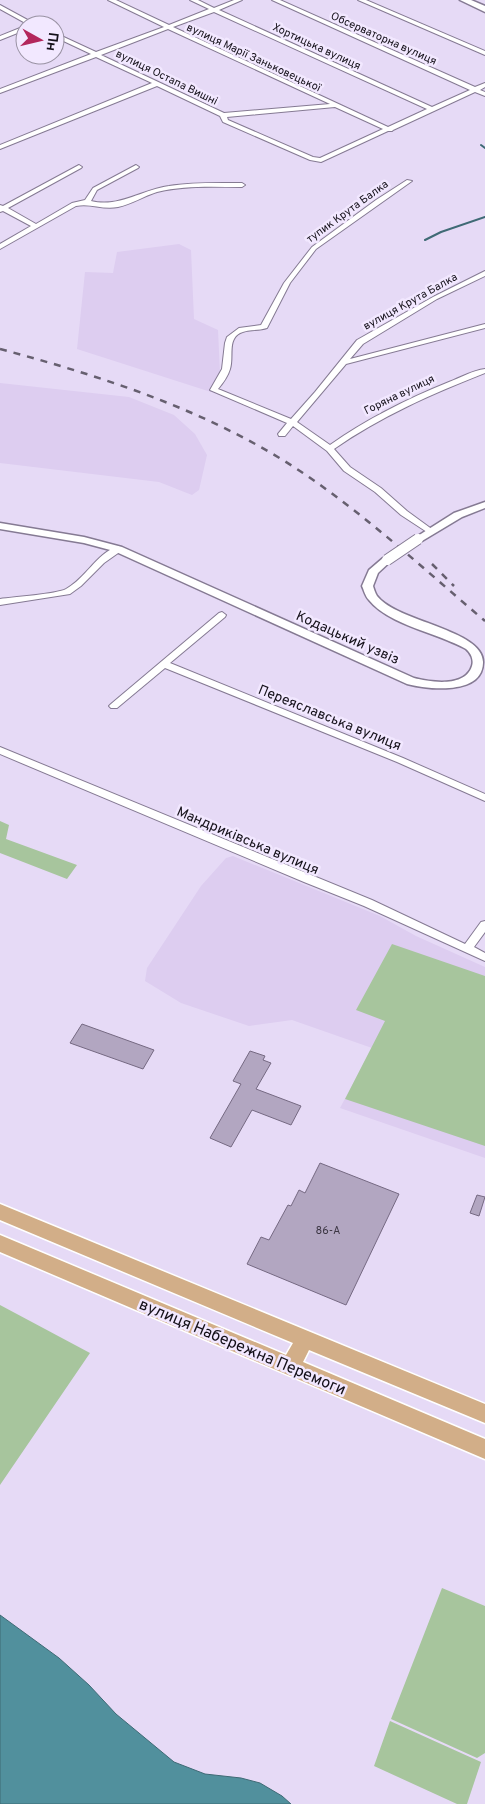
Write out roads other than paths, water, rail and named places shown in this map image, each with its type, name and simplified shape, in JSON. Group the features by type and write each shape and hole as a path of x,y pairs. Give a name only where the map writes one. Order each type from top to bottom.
{"main road":[{"path":"464,0 485,8"},
{"name":"вулиця Набережна Перемоги","path":"0,1212 485,1414"},
{"name":"вулиця Набережна Перемоги","path":"0,1243 485,1449"},
{"path":"292,1366 305,1339"}],"street":[{"name":"вулиця Марії Заньковецької","path":"111,0 334,106 390,130"},
{"name":"Хортицька вулиця","path":"193,0 433,110"},
{"path":"0,92 239,0"},
{"name":"Обсерваторна вулиця","path":"275,0 485,94"},
{"path":"361,0 485,53"},
{"path":"0,8 15,16"},
{"path":"0,38 15,32"},
{"name":"вулиця Остапа Вишні","path":"65,39 223,115 334,106"},
{"path":"0,147 156,84"},
{"path":"223,115 225,121 315,160 324,159 485,85"},
{"path":"1,208 79,167"},
{"path":"87,202 95,189 136,167"},
{"name":"тупик Крута Балка","path":"293,423 214,390 222,379 228,365 226,346 229,340 241,330 264,326 287,283 314,248 378,201 409,181"},
{"path":"0,247 35,226 47,222 74,204 87,202 108,206 129,202 156,190 199,184 242,185"},
{"path":"1,208 35,226"},
{"name":"вулиця Крута Балка","path":"293,423 346,362 360,342 434,298 485,273"},
{"path":"346,362 485,326"},
{"name":"Горяна вулиця","path":"330,449 374,419 443,386 484,371"},
{"path":"282,434 293,423 330,449 347,469 378,490 404,513 430,532 458,515 485,505"},
{"name":"Кодацький узвіз","path":"0,526 84,540 118,549 411,681 438,686 450,684 470,676 476,670 478,662 476,654 471,647 451,636 398,616 384,608 371,597 368,584 373,572 430,532"},
{"path":"0,602 67,592 101,561 118,549"},
{"path":"114,706 222,615"},
{"name":"Переяславська вулиця","path":"164,664 400,760 485,798"},
{"name":"Мандриківська вулиця","path":"0,750 307,880 368,902 485,957"},
{"path":"467,949 485,925"}],"waterway":[{"path":"481,145 485,148"},
{"path":"425,240 441,232 485,217"}],"railway":[{"path":"0,349 118,384 195,414 268,451 327,490 396,544 485,621"},
{"path":"432,564 454,586"}]}
